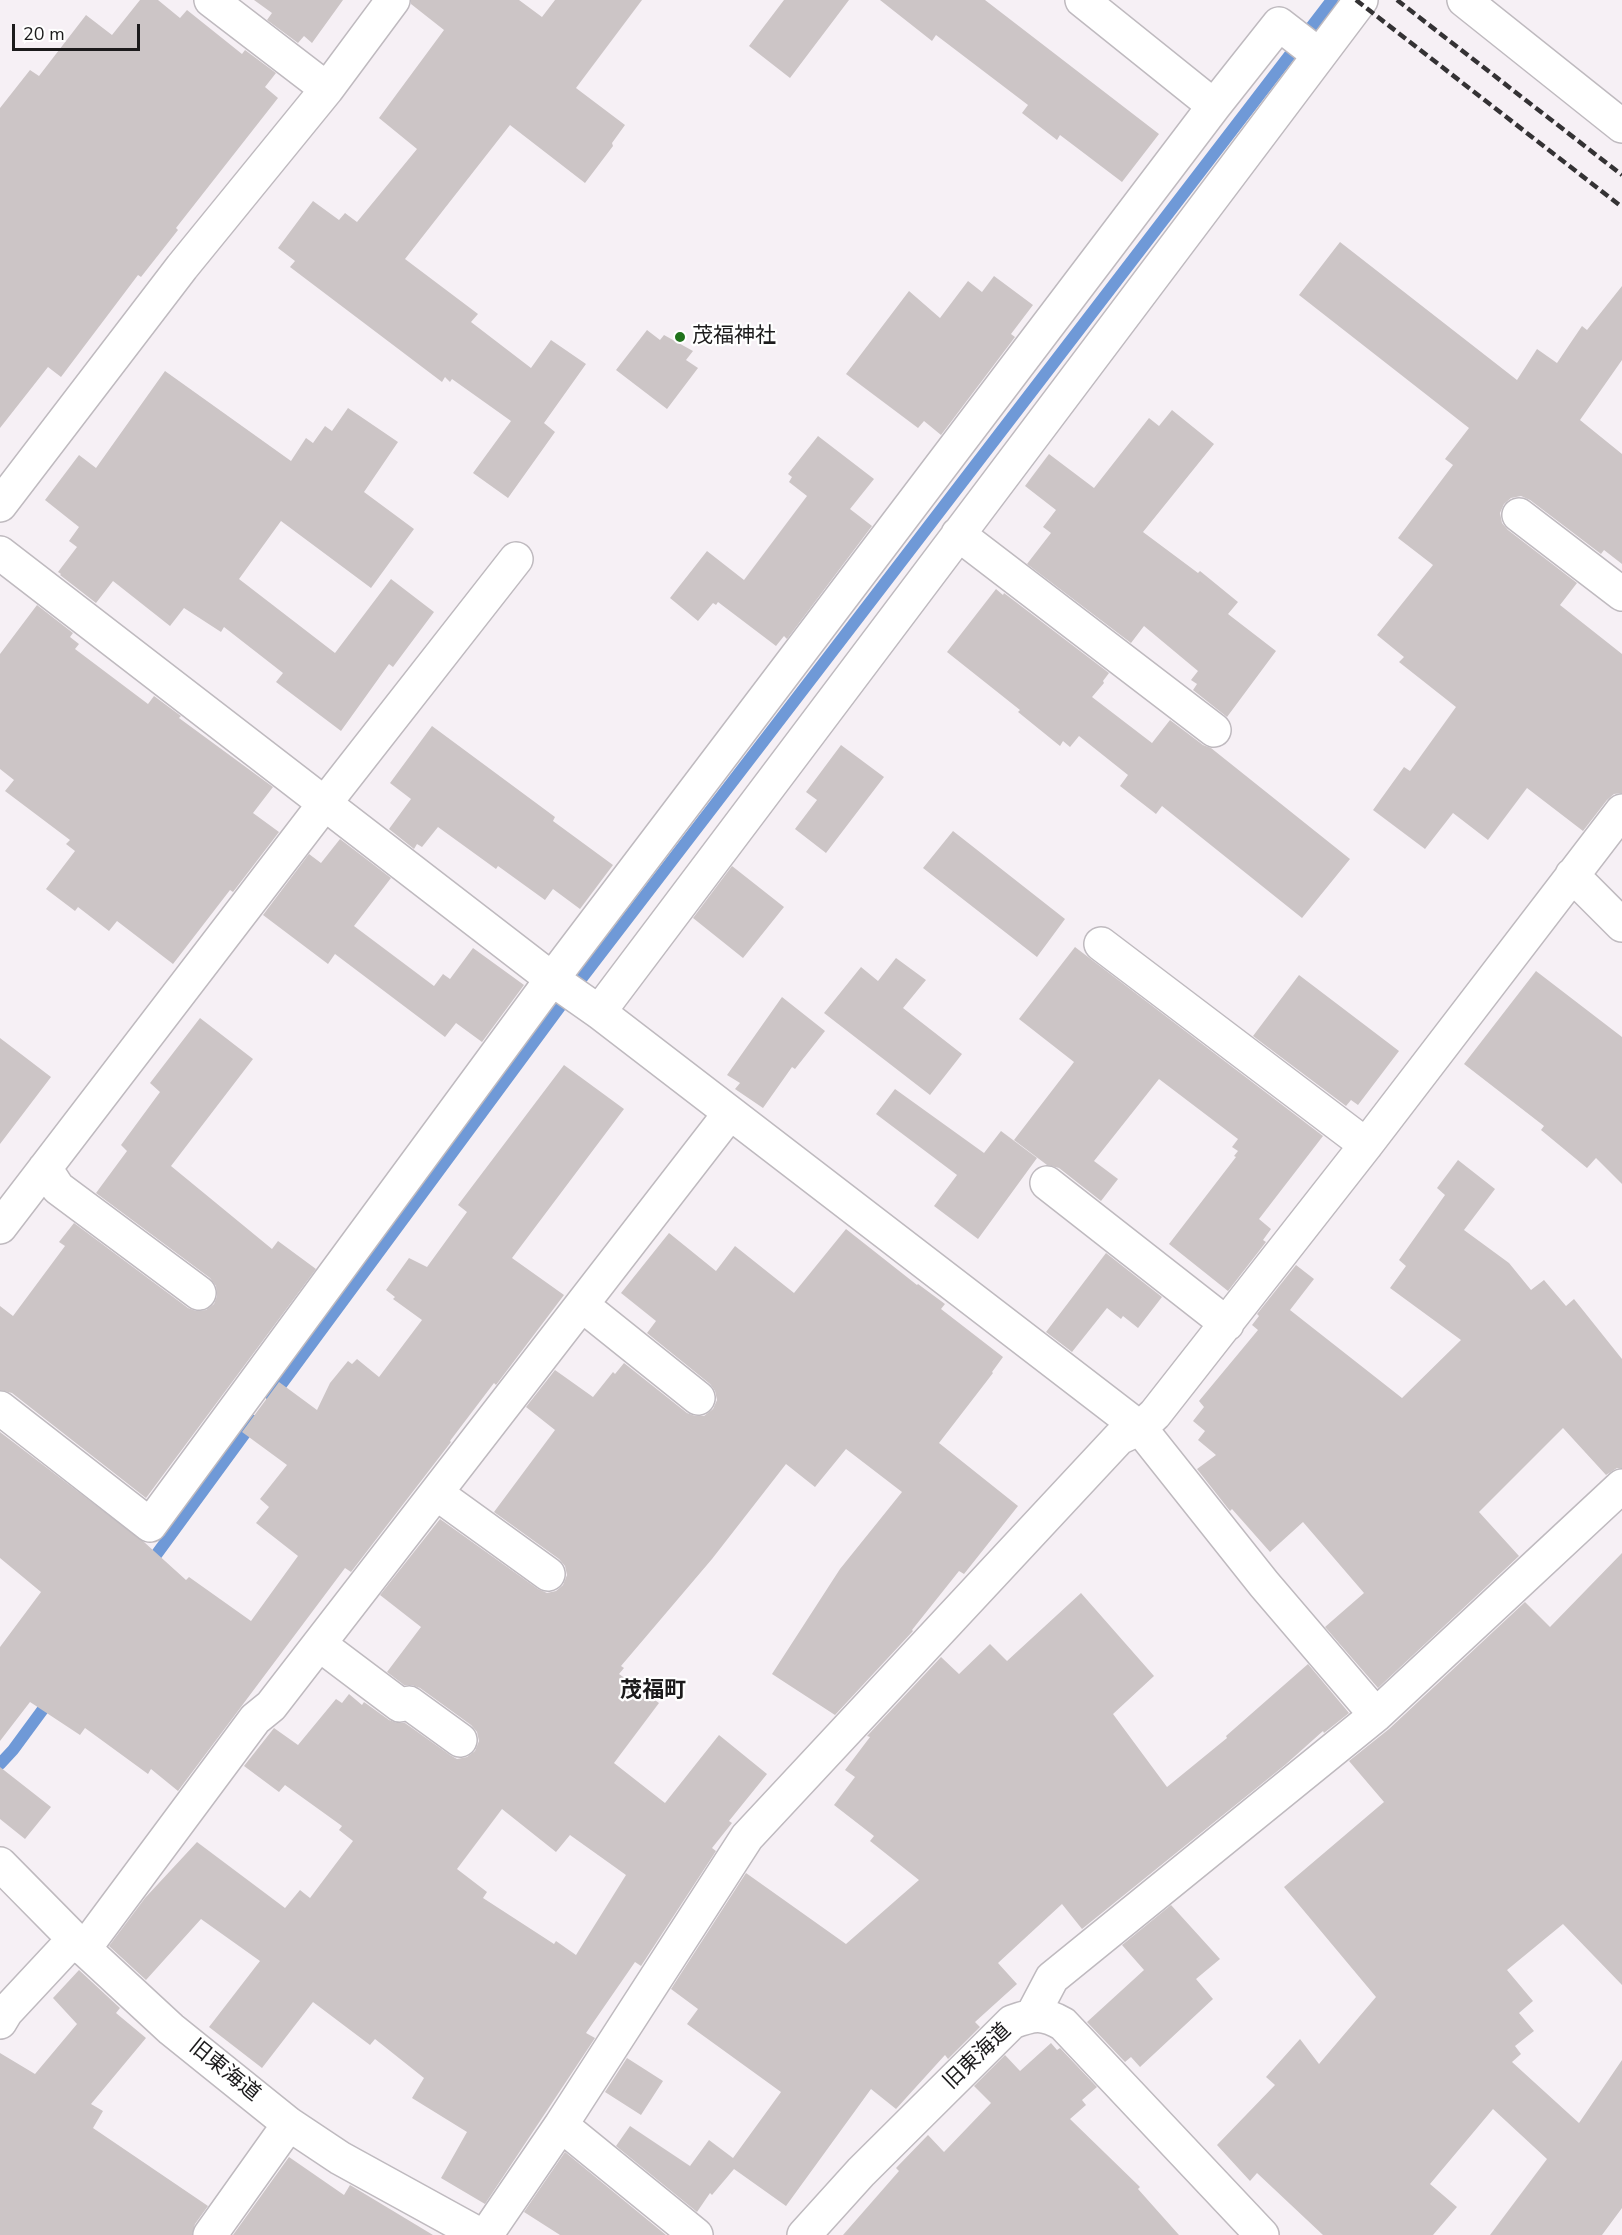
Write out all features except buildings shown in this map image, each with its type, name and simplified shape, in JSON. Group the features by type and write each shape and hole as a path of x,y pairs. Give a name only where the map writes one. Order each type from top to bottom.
{"street":[{"path":"211,0 327,89"},
{"path":"0,505 182,267 327,89 393,0"},
{"path":"1082,0 1214,106"},
{"path":"0,1408 150,1525 575,995 958,534 1307,45 1361,0"},
{"path":"1464,0 1622,126"},
{"path":"575,995 1214,106 1280,24 1307,45"},
{"path":"1519,515 1622,594"},
{"path":"958,534 1214,730"},
{"path":"0,553 1140,1428 1264,1584 1376,1715"},
{"path":"0,1227 325,802 516,559"},
{"path":"486,2235 561,2125 747,1837 1119,1438 1140,1428 1155,1414 1366,1145 1622,811"},
{"path":"1572,875 1622,925"},
{"path":"1101,944 1366,1145"},
{"path":"0,2022 6,2012 79,1944 255,1719 271,1706 730,1113"},
{"path":"45,1168 58,1188 199,1293"},
{"path":"1047,1183 1227,1324"},
{"path":"582,1305 698,1398"},
{"path":"1034,2014 1052,1978 1376,1715 1622,1486"},
{"path":"436,1493 548,1574"},
{"path":"319,1644 399,1705 409,1704 460,1740"},
{"name":"旧東海道","path":"0,1864 79,1944 171,2029 290,2124 340,2158 480,2235"},
{"name":"旧東海道","path":"804,2235 861,2172 1012,2022 1034,2014 1050,2017 1063,2024 1262,2235"},
{"path":"210,2235 290,2124"},
{"path":"561,2125 696,2235"}],"waterway":[{"path":"272,1397 562,1004 1332,0"},
{"path":"148,1566 254,1421"},
{"path":"0,1764 52,1697"}],"railway":[{"path":"1356,0 1622,207"},
{"path":"1397,0 1622,175"}],"place":[{"name":"茂福神社","path":"680,337"}],"district":[{"name":"茂福町","path":"653,1692"}]}
